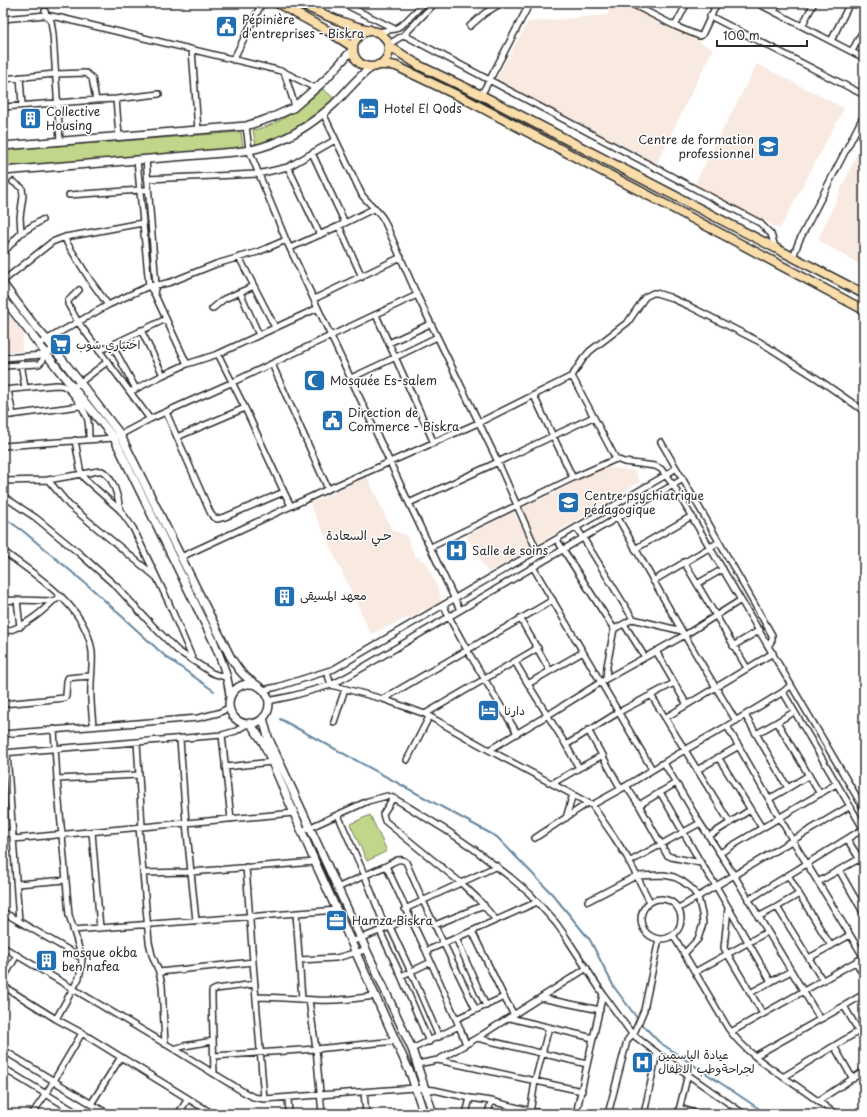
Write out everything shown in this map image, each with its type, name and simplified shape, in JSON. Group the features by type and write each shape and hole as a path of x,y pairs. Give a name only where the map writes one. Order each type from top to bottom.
{"main road":[{"path":"277,3 328,31 353,48"},
{"path":"298,3 349,25 375,31 383,35 387,39 389,51 383,62 375,66"},
{"path":"375,31 367,31 362,33 354,42 353,53 360,63 366,66 396,66 467,100 864,310"},
{"path":"389,45 420,66 481,95 864,294"}],"street":[{"path":"233,60 262,3"},
{"path":"342,3 395,29"},
{"path":"375,31 395,29 403,24 424,3"},
{"path":"389,45 404,35 435,3"},
{"path":"470,26 501,3"},
{"path":"481,95 490,81 530,3"},
{"path":"630,3 698,36 702,35 717,3"},
{"path":"675,26 687,3"},
{"path":"757,3 864,58"},
{"path":"774,12 778,3"},
{"path":"802,26 814,3"},
{"path":"830,41 850,3"},
{"path":"3,19 45,13 284,72 315,88"},
{"path":"45,13 51,21 53,34 60,141"},
{"path":"710,16 864,95"},
{"path":"852,52 864,29"},
{"path":"404,35 760,223 770,234 775,248"},
{"path":"3,136 3,146 246,126 273,118 296,106 324,81 353,48"},
{"path":"192,50 198,130"},
{"path":"3,171 235,152 261,148 290,137 305,128 333,105 363,73 375,66"},
{"path":"284,72 296,106"},
{"path":"3,79 55,74 86,73 92,78 96,100"},
{"path":"20,77 22,105"},
{"path":"3,107 116,99 159,94"},
{"path":"116,99 119,136"},
{"path":"323,113 362,195 384,220 430,324 498,462 537,551"},
{"path":"793,257 799,241 864,115"},
{"path":"246,126 248,150 286,240 460,610"},
{"path":"147,179 258,174 288,167 335,140"},
{"path":"312,153 345,223"},
{"path":"146,159 156,285 154,293"},
{"path":"137,160 149,286 154,293 187,364"},
{"path":"288,167 320,235"},
{"path":"13,182 22,188 23,196 20,217 21,233"},
{"path":"69,195 148,190"},
{"path":"290,248 375,208"},
{"path":"3,253 21,233 42,220"},
{"path":"3,281 52,242 65,237 143,224"},
{"path":"339,226 362,277"},
{"path":"65,237 67,244 108,305"},
{"path":"39,344 108,305 149,286 171,282 216,264 250,255 286,240"},
{"path":"239,257 276,328"},
{"path":"314,299 401,257"},
{"path":"3,284 45,354 117,436 220,655 228,677 230,696 229,708 232,714 241,722 248,723 263,742 396,1041 424,1114"},
{"path":"212,309 224,299 254,286"},
{"path":"79,290 68,300 68,304 78,322 98,351 150,419"},
{"path":"240,292 259,335"},
{"path":"181,557 328,488 478,423 572,376 590,351 628,322 645,297 656,292 669,296 760,342 818,379 864,411"},
{"path":"3,446 89,440 117,436 150,419 272,364 417,295"},
{"path":"3,298 34,325 47,340 80,383 117,436 181,557 230,656 242,675 260,688 266,695 268,701 268,707 263,718 222,735 5,753 13,833 19,921"},
{"path":"130,392 187,364 218,354 318,308"},
{"path":"376,315 434,443"},
{"path":"98,351 166,319"},
{"path":"389,343 430,324"},
{"path":"141,330 163,375"},
{"path":"351,378 437,337"},
{"path":"112,345 136,389"},
{"path":"3,358 45,354 54,349"},
{"path":"3,366 39,364 45,354"},
{"path":"218,354 233,382 291,506"},
{"path":"21,357 25,388"},
{"path":"74,387 107,362"},
{"path":"272,364 328,488"},
{"path":"572,376 616,459 624,462 658,467 673,485 769,645 864,809"},
{"path":"14,414 5,390 62,385 70,390 88,420 89,440"},
{"path":"534,396 573,478"},
{"path":"3,416 80,406"},
{"path":"177,437 245,408"},
{"path":"166,412 213,517 217,519 225,517 284,492"},
{"path":"409,503 593,417"},
{"path":"75,440 81,474 120,510 133,528 168,601 193,661"},
{"path":"661,442 772,635 772,640 769,645"},
{"path":"431,547 516,505 616,459"},
{"path":"230,696 234,690 245,684 252,684 260,688 277,688 334,670 557,540 676,468"},
{"path":"3,481 48,480 99,471 106,474 118,495 120,510"},
{"path":"268,701 331,685 683,479"},
{"path":"48,480 69,505 158,579"},
{"path":"3,496 36,518 80,554 117,587 178,651 212,673 228,677"},
{"path":"635,549 692,516"},
{"path":"618,518 683,633 736,721"},
{"path":"577,528 633,619 683,633"},
{"path":"557,540 614,629 606,679"},
{"path":"653,580 719,542"},
{"path":"3,551 61,597 76,613 87,630 92,652 91,702 93,726"},
{"path":"684,562 747,668"},
{"path":"533,567 652,769"},
{"path":"697,584 723,569"},
{"path":"3,632 20,627 40,613 53,601 61,597"},
{"path":"17,600 20,627"},
{"path":"383,699 553,600"},
{"path":"489,750 606,679 656,651 683,633 716,616 741,600"},
{"path":"3,601 53,601"},
{"path":"444,606 467,650 516,733"},
{"path":"520,618 550,671"},
{"path":"614,629 633,619"},
{"path":"624,624 645,657"},
{"path":"733,646 760,630"},
{"path":"407,760 427,716 485,679 538,648"},
{"path":"656,651 687,705"},
{"path":"528,684 583,652"},
{"path":"665,718 773,653"},
{"path":"515,662 579,768"},
{"path":"327,672 331,685"},
{"path":"3,704 65,698 68,678 77,676 91,676"},
{"path":"566,745 619,712 674,683"},
{"path":"331,685 383,699 427,716 590,804 614,837 650,902"},
{"path":"535,838 590,804 624,787 652,769 745,716 791,685"},
{"path":"334,722 345,689"},
{"path":"748,900 864,829 782,692"},
{"path":"651,696 730,823"},
{"path":"3,734 198,718 218,713 229,708"},
{"path":"756,734 794,712"},
{"path":"745,716 788,788"},
{"path":"263,718 268,737 412,1049 433,1114"},
{"path":"777,722 820,794"},
{"path":"727,726 793,841 864,958 731,1032"},
{"path":"54,729 69,915 82,958 81,972 56,1019"},
{"path":"588,730 624,787 639,805 668,856 701,863"},
{"path":"222,735 231,819"},
{"path":"180,739 186,823 196,921"},
{"path":"137,742 140,775 140,827 150,949 159,972 162,985 165,1044"},
{"path":"697,770 739,746"},
{"path":"553,783 603,755"},
{"path":"718,757 762,828"},
{"path":"225,767 272,762"},
{"path":"664,762 700,823 734,875 820,1019"},
{"path":"57,779 140,775"},
{"path":"769,799 809,775"},
{"path":"639,805 676,782"},
{"path":"720,853 836,784"},
{"path":"660,792 771,982"},
{"path":"566,818 573,794"},
{"path":"302,831 374,799 387,796 394,798 449,832 497,866 537,902 556,923 603,994 634,1033 658,1053 744,1114"},
{"path":"394,798 384,810 383,814 385,821 462,883 484,905 496,920"},
{"path":"679,908 850,806"},
{"path":"709,836 750,810"},
{"path":"13,839 294,813"},
{"path":"338,815 382,919 390,926 439,1037"},
{"path":"629,862 700,823"},
{"path":"92,832 100,928"},
{"path":"3,833 13,833"},
{"path":"847,839 864,866"},
{"path":"818,882 859,859"},
{"path":"337,888 399,860 406,861 476,1010"},
{"path":"143,873 191,872 316,862"},
{"path":"386,866 460,1026 466,1044"},
{"path":"406,909 497,866"},
{"path":"246,868 252,962 264,1099"},
{"path":"839,870 864,914"},
{"path":"588,901 636,876 660,875 674,877 682,881 690,887 698,897 703,924 698,940 684,954"},
{"path":"788,875 831,946"},
{"path":"16,884 66,880"},
{"path":"758,917 799,894"},
{"path":"663,898 675,903 679,908 681,922 679,928 673,935 659,939 645,931 642,925 642,912 645,906 650,902 663,898"},
{"path":"426,951 537,902"},
{"path":"435,925 484,905"},
{"path":"777,907 822,980"},
{"path":"728,908 723,945 763,1014"},
{"path":"73,930 337,910"},
{"path":"3,912 60,947 82,958"},
{"path":"296,913 302,999"},
{"path":"351,942 380,931 409,917"},
{"path":"382,919 380,931 429,1042"},
{"path":"472,931 512,1016"},
{"path":"695,972 767,932"},
{"path":"673,935 731,1032 744,1048 836,1114"},
{"path":"809,958 850,935"},
{"path":"456,938 486,1006"},
{"path":"608,1114 627,1041 634,1033 644,1010 659,939"},
{"path":"3,947 174,1049 246,1094 258,1098 288,1098 415,1088 491,1101 530,1113 543,1114"},
{"path":"299,960 336,958 366,950"},
{"path":"3,979 17,955"},
{"path":"159,972 252,962"},
{"path":"401,976 431,962"},
{"path":"856,962 864,976"},
{"path":"417,1064 438,1060 477,1038 587,968"},
{"path":"750,993 791,971"},
{"path":"214,1074 212,991 216,989 255,984"},
{"path":"3,986 213,1114"},
{"path":"576,1114 603,994"},
{"path":"755,1056 864,994"},
{"path":"256,997 344,1000 375,996"},
{"path":"456,1019 504,997"},
{"path":"541,998 600,1010"},
{"path":"309,1000 316,1049 322,1114"},
{"path":"844,1006 864,1040"},
{"path":"512,1016 593,1038"},
{"path":"412,1049 460,1026"},
{"path":"530,1113 535,1082 549,1027"},
{"path":"783,1077 859,1031"},
{"path":"33,1114 82,1034"},
{"path":"477,1038 587,1064"},
{"path":"174,1049 213,1041"},
{"path":"214,1056 316,1049 396,1041"},
{"path":"834,1046 853,1079"},
{"path":"3,1050 108,1114"},
{"path":"644,1114 658,1053"},
{"path":"91,1104 121,1057"},
{"path":"438,1060 582,1091"},
{"path":"3,1068 79,1114"},
{"path":"818,1101 864,1071"},
{"path":"688,1074 679,1111 698,1114"},
{"path":"364,1092 366,1114"},
{"path":"288,1098 288,1114"},
{"path":"466,1114 470,1098"},
{"path":"178,1114 188,1099"},
{"path":"488,1114 491,1101"},
{"path":"508,1114 510,1106"}],"shaded area":[{"path":"612,3 624,3 713,49 656,165 495,80 528,22 607,15"},
{"name":"Centre de formation professionnel","path":"757,64 844,108 780,229 694,185"},
{"path":"864,138 864,267 818,240"},
{"path":"3,308 23,332 22,351 3,353"},
{"name":"Centre psychiatrique pédagogique","path":"606,467 635,471 640,482 538,544 521,509"},
{"path":"367,476 392,530 406,535 416,558 419,556 420,560 427,563 441,597 439,604 426,611 421,609 420,613 371,634 310,504"},
{"path":"514,512 532,548 488,573 466,536"}],"green space":[{"path":"323,89 335,99 306,124 280,139 256,146 253,130 263,128 282,120 299,109"},
{"path":"241,132 243,148 3,167 3,150"},
{"path":"370,815 387,851 367,861 350,824"}],"waterway":[{"path":"3,517 23,531 91,588 165,656 214,691"},
{"path":"280,719 497,837 553,895 590,940 614,987 640,1022 659,1042 767,1114"}],"place":[{"name":"Pépinière d'entreprises - Biskra","path":"226,27"},
{"name":"Hotel El Qods","path":"368,109"},
{"name":"Collective Housing","path":"30,119"},
{"name":"Centre de formation professionnel","path":"769,147"},
{"name":"اختياري شوب","path":"60,345"},
{"name":"Mosquée Es-salem","path":"314,381"},
{"name":"Direction de Commerce - Biskra","path":"333,420"},
{"name":"Centre psychiatrique pédagogique","path":"569,503"},
{"name":"Salle de soins","path":"457,551"},
{"name":"معهد المسيقى","path":"284,596"},
{"name":"دارنا","path":"489,711"},
{"name":"Hamza Biskra","path":"336,921"},
{"name":"mosque okba ben nafea","path":"47,960"},
{"name":"عيادة الياسمين لجراحةوطب الاطفال","path":"642,1062"}],"district":[{"name":"حـي السعادة","path":"359,535"}]}
